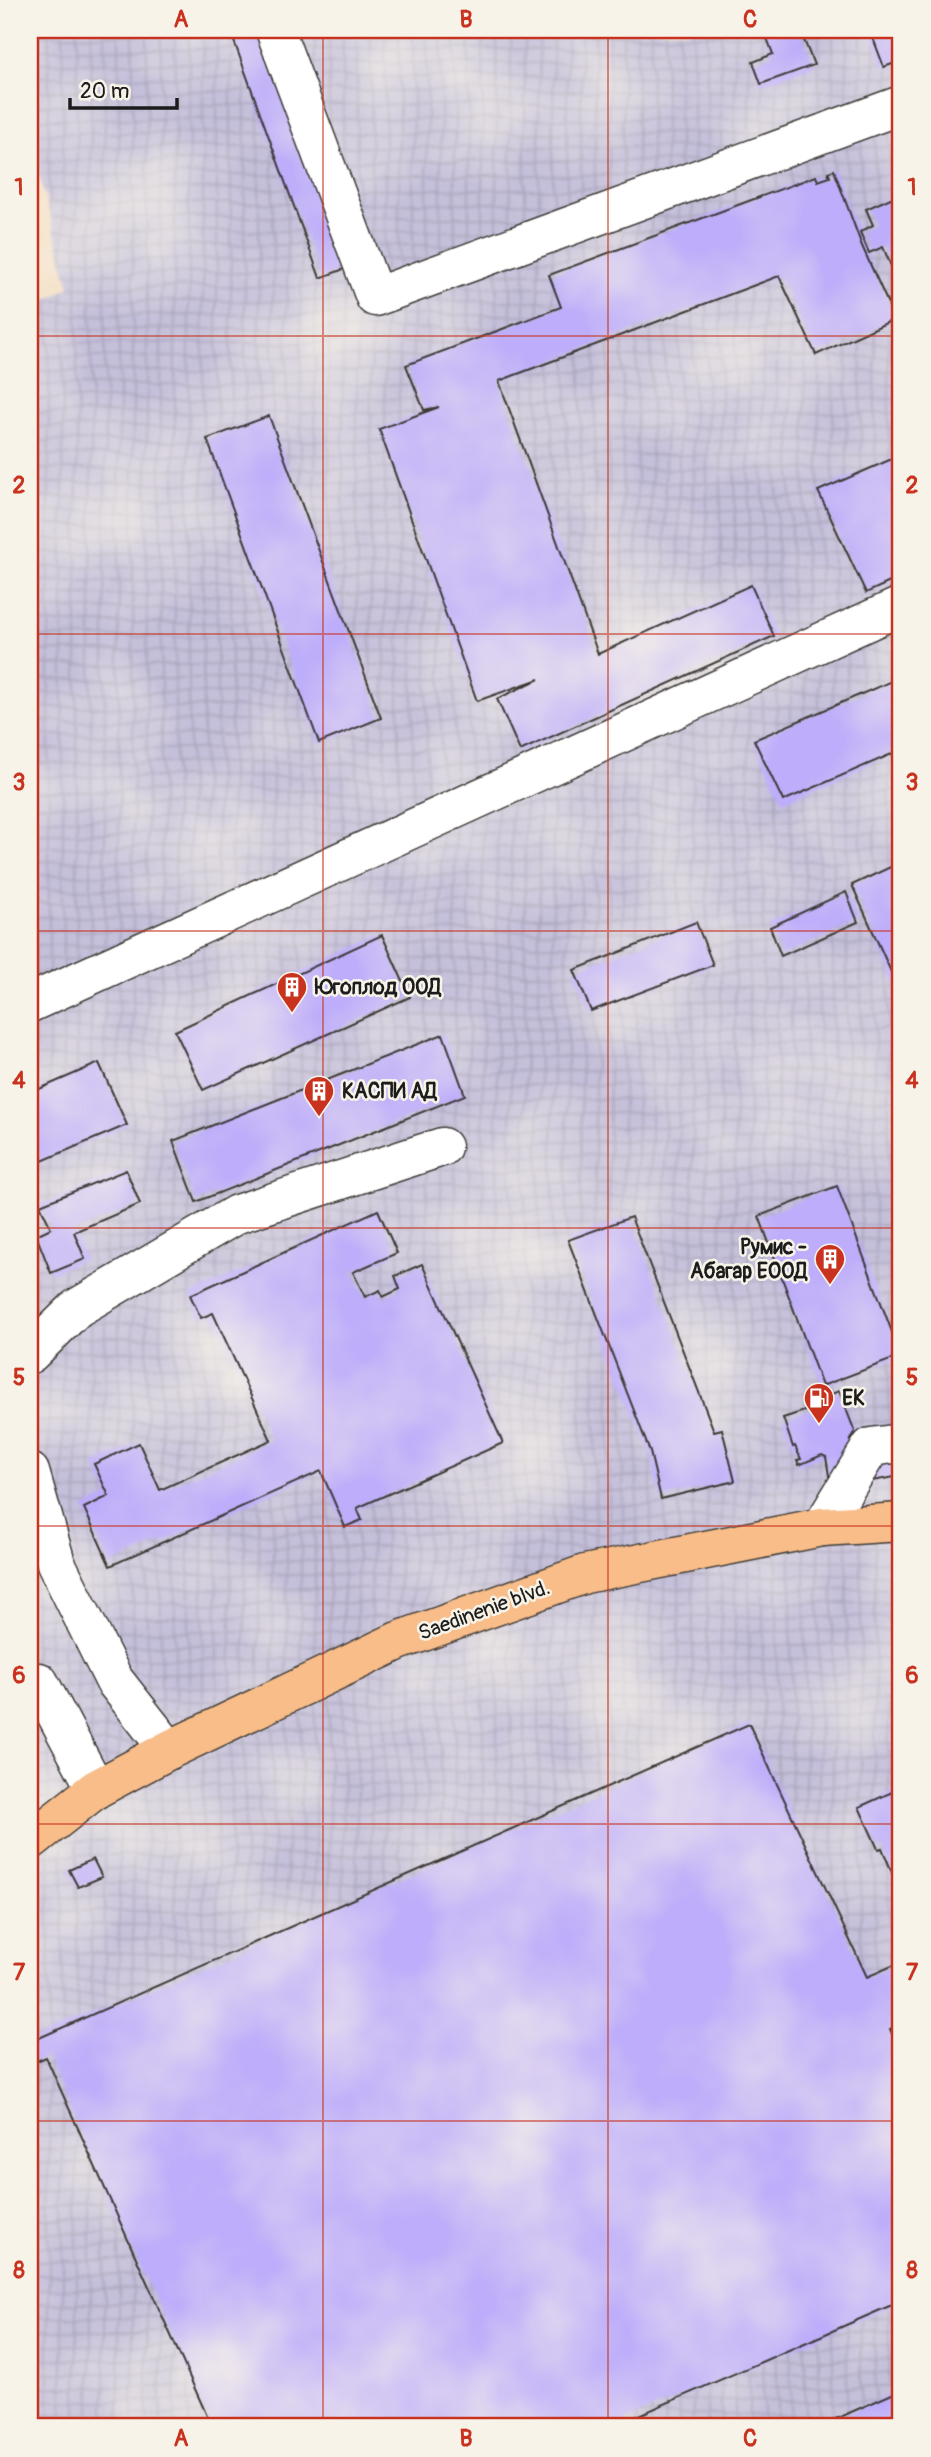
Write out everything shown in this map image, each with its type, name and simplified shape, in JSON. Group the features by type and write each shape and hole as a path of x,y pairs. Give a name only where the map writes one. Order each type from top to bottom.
{"main road":[{"name":"Saedinenie blvd.","path":"30,1841 96,1789 169,1750 398,1641 585,1574 822,1527 901,1521"},
{"name":"Saedinenie blvd.","path":"30,1805 96,1789"}],"lane":[{"path":"275,30 375,297 901,105"},
{"path":"30,1003 901,606"},
{"path":"30,1354 77,1308 237,1214 442,1147"},
{"path":"822,1527 871,1447 901,1443"},
{"path":"30,1472 56,1563 114,1680 169,1750"},
{"path":"30,1686 39,1682 96,1789"}],"shaded area":[{"path":"30,30 901,30 901,2427 30,2427 30,309 70,287 30,144"}],"building":[{"path":"230,30 259,30 347,268 320,278"},
{"path":"764,30 800,30 814,65 761,84 753,62 773,54"},
{"path":"870,30 901,30 901,61 884,67"},
{"path":"834,170 862,246 895,319 816,355 779,276 499,381 598,654 751,585 774,636 520,751 497,699 539,679 477,701 379,429 439,407 424,410 406,365 561,307 549,275 816,176 818,181 830,177 828,172"},
{"path":"895,196 901,211 901,261 891,266 883,247 869,253 860,232 873,225 866,209"},
{"path":"269,416 381,718 319,743 207,439"},
{"path":"901,455 901,577 866,593 818,491"},
{"path":"901,677 901,750 783,801 754,740"},
{"path":"901,862 901,994 852,885"},
{"path":"846,892 858,922 781,956 770,927"},
{"path":"696,922 713,965 591,1011 574,970"},
{"name":"Югоплод ООД","path":"382,935 410,997 203,1090 175,1031"},
{"name":"КАСПИ АД","path":"443,1034 465,1095 196,1202 173,1141"},
{"path":"99,1063 127,1125 35,1164 30,1152 30,1093"},
{"path":"126,1170 140,1204 74,1232 85,1259 51,1273 36,1235 51,1228 40,1205"},
{"name":"Румис - Абагар ЕООД","path":"837,1186 901,1356 822,1386 759,1216"},
{"path":"378,1210 397,1253 353,1272 365,1297 380,1290 383,1297 400,1289 395,1276 422,1264 503,1443 357,1508 362,1520 345,1527 321,1471 110,1566 84,1508 109,1496 94,1464 139,1443 160,1490 271,1440 213,1313 201,1318 190,1295"},
{"path":"631,1217 714,1431 722,1429 735,1481 661,1499 650,1452 568,1240"},
{"path":"821,1390 824,1397 839,1391 855,1432 851,1440 901,1432 901,1476 831,1488 826,1457 822,1455 799,1465 797,1460 801,1459 795,1446 793,1447 783,1418 811,1409 806,1397"},
{"path":"749,1724 867,1977 901,1962 901,2024 890,2029 901,2054 901,2301 612,2427 212,2427 46,2057 30,2064 30,2042"},
{"path":"901,1788 901,1894 882,1848 878,1849 859,1807"},
{"path":"93,1859 102,1877 78,1887 69,1870"},
{"path":"901,2390 901,2427 826,2427 824,2424"}],"place":[{"name":"Югоплод ООД","path":"292,1014"},
{"name":"КАСПИ АД","path":"319,1118"},
{"name":"Румис - Абагар ЕООД","path":"830,1286"},
{"name":"ЕК","path":"819,1425"}]}
